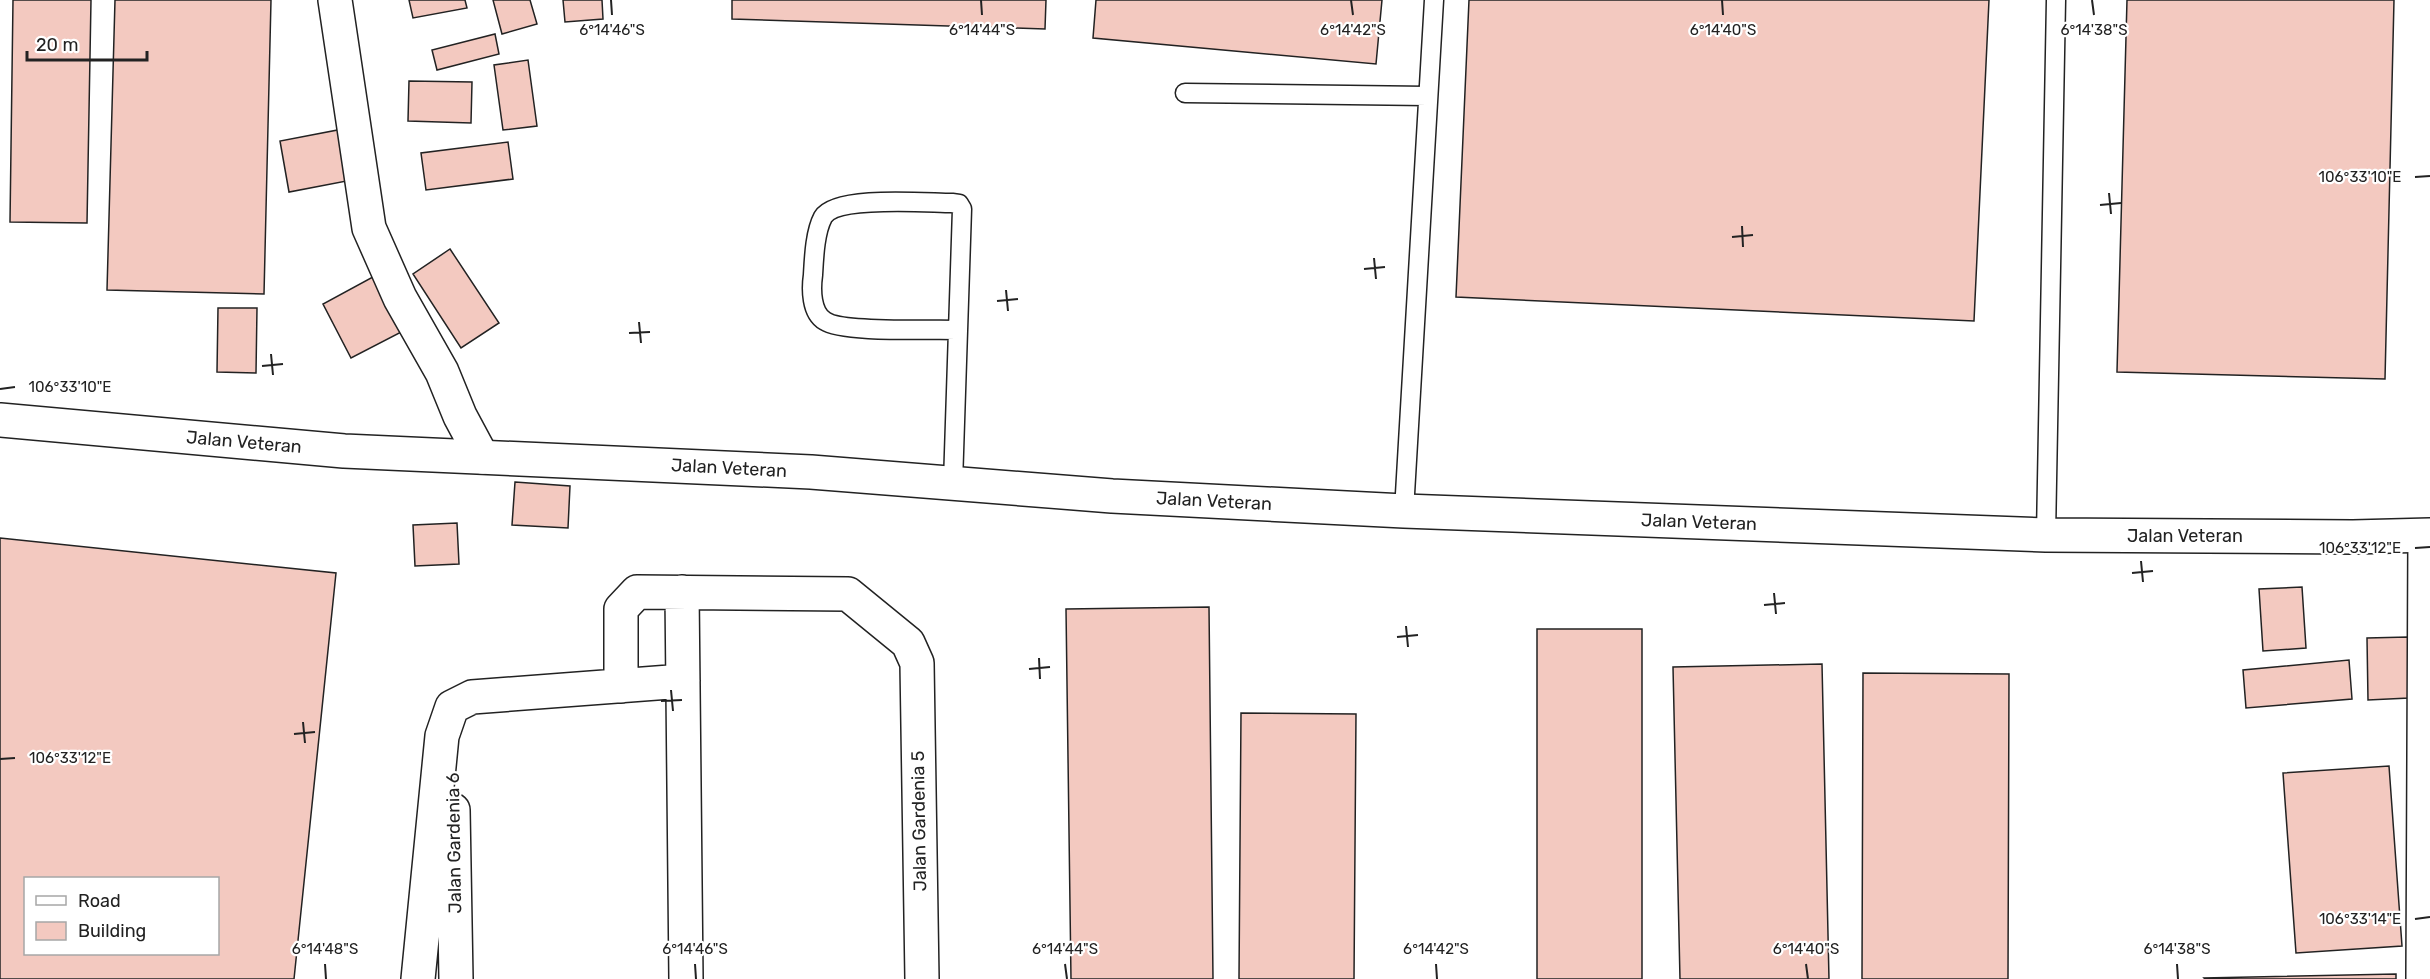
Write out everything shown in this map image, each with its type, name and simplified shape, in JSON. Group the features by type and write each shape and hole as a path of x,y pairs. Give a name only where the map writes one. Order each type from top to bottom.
{"street":[{"path":"335,0 369,228 400,298 442,372 460,416 482,457"},
{"name":"Jalan Veteran","path":"0,420 344,451 811,472 1112,496 1404,511 2046,535 2427,535"},
{"path":"2423,979 2427,535"},
{"path":"621,686 621,609 637,592 682,592 686,979"},
{"name":"Jalan Gardenia 5","path":"682,592 848,594 908,643 917,663 922,979"},
{"path":"418,979 442,736 452,707 472,697 683,681"},
{"name":"Jalan Gardenia 6","path":"452,707 456,979"}],"lane":[{"path":"1404,511 1434,0"},
{"path":"2046,535 2056,0"},
{"path":"1185,93 1427,96"},
{"path":"953,483 956,330 962,209 959,204 858,203 835,207 824,216 815,251 811,288 818,314 826,322 850,327 956,330"}],"building":[{"path":"13,0 91,0 87,223 10,222"},
{"path":"115,0 271,0 264,294 107,290"},
{"path":"409,0 465,0 467,8 413,18"},
{"path":"493,0 530,0 537,24 502,34"},
{"path":"563,0 602,0 603,19 565,22"},
{"path":"732,0 1046,0 1045,29 732,19"},
{"path":"1096,0 1382,0 1376,64 1093,38"},
{"path":"1469,0 1989,0 1974,321 1456,297"},
{"path":"2127,0 2394,0 2385,379 2117,372"},
{"path":"495,34 499,54 437,70 432,50"},
{"path":"528,60 537,126 503,130 494,65"},
{"path":"409,81 472,82 471,123 408,121"},
{"path":"343,129 352,180 289,192 280,141"},
{"path":"508,142 513,179 426,190 421,153"},
{"path":"450,249 499,323 461,348 413,274"},
{"path":"382,272 411,327 351,358 323,304"},
{"path":"218,308 257,308 256,373 217,372"},
{"path":"515,482 570,486 568,528 512,525"},
{"path":"457,523 459,564 415,566 413,525"},
{"path":"0,538 336,573 294,979 0,979"},
{"path":"2302,587 2306,648 2263,651 2259,589"},
{"path":"1209,607 1213,979 1071,979 1066,609"},
{"path":"1537,629 1642,629 1642,979 1537,979"},
{"path":"2408,637 2409,698 2368,700 2367,638"},
{"path":"2349,660 2352,699 2246,708 2243,670"},
{"path":"1822,664 1829,979 1680,979 1673,667"},
{"path":"1863,673 2009,674 2008,979 1862,979"},
{"path":"1241,713 1356,714 1354,979 1239,979"},
{"path":"2389,766 2402,946 2296,953 2283,773"},
{"path":"2396,974 2396,979 2204,978"}]}
